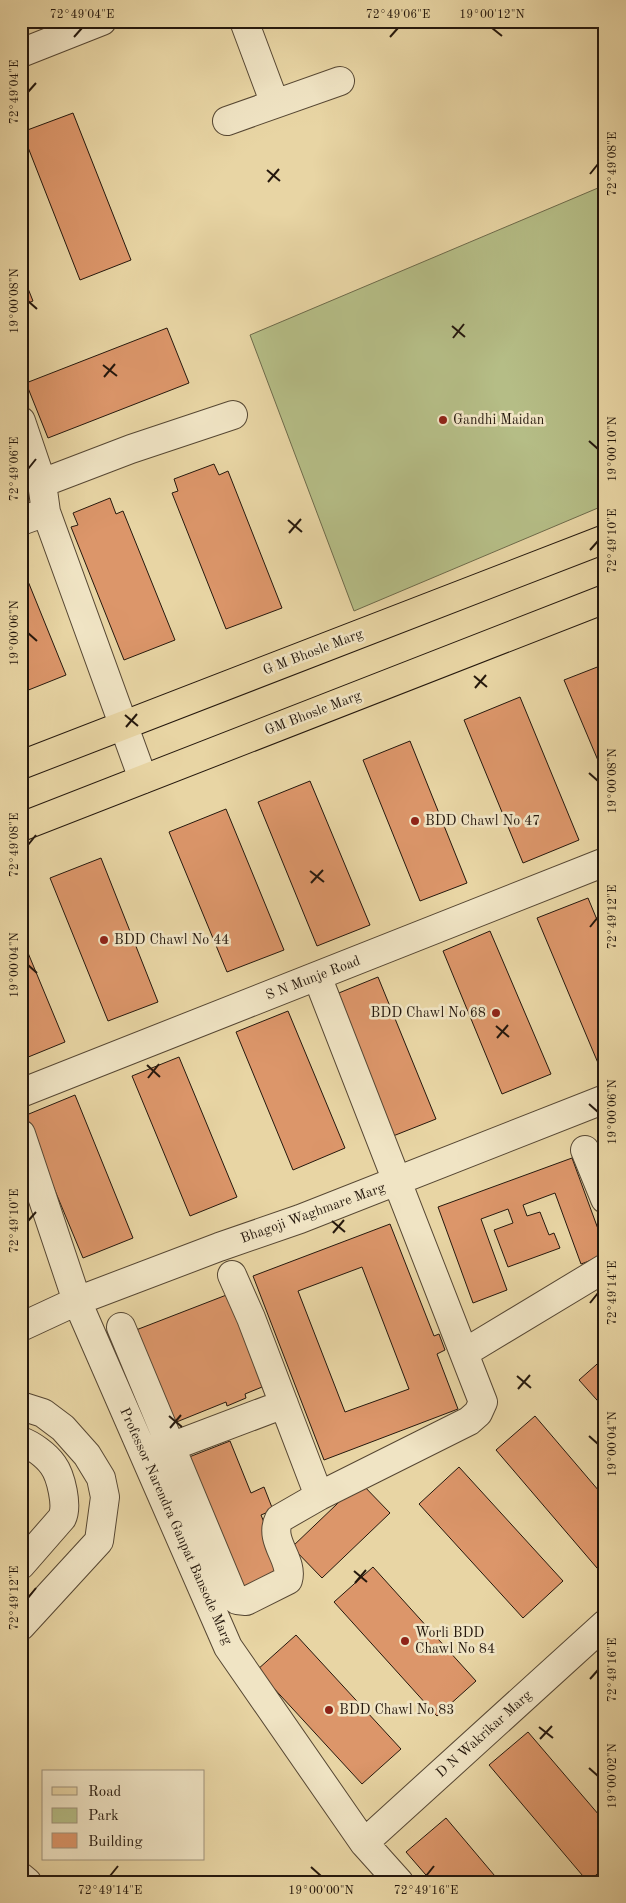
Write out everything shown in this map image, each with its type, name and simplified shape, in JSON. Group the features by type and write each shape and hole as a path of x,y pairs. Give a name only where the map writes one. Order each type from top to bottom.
{"main road":[{"name":"G M Bhosle Marg","path":"21,765 605,539"},
{"name":"GM Bhosle Marg","path":"21,827 605,599"}],"street":[{"path":"21,53 102,21"},
{"path":"244,21 275,104"},
{"path":"227,121 340,81"},
{"path":"42,483 131,449 232,415"},
{"path":"21,420 42,483 34,516 124,725 143,779"},
{"name":"S N Munje Road","path":"21,1092 605,862"},
{"path":"121,1327 168,1448 233,1596 242,1602 246,1602 288,1580 289,1571 275,1533 279,1519 319,1496 469,1421 478,1413 483,1402 317,976"},
{"name":"Bhagoji Waghmare Marg","path":"21,1327 77,1302 219,1247 300,1220 605,1099"},
{"name":"Professor Narendra Ganpat Bansode Marg","path":"21,1134 77,1302 228,1647 364,1843 399,1882"},
{"path":"585,1150 605,1199"},
{"path":"464,1353 605,1268"},
{"path":"232,1275 319,1496"},
{"path":"168,1448 284,1404"},
{"path":"21,1406 44,1413 63,1428 87,1455 101,1478 105,1497 100,1541 21,1626"},
{"path":"21,1440 29,1444 53,1465 60,1483 65,1512 62,1518 21,1565"},
{"name":"D N Wakrikar Marg","path":"364,1843 605,1624"},
{"path":"21,1877 27,1882"}],"green space":[{"name":"Gandhi Maidan","path":"605,185 605,505 354,611 250,335"}],"building":[{"path":"73,113 131,260 80,280 22,132"},
{"path":"21,271 33,301 21,306"},
{"path":"167,328 189,383 48,438 26,383"},
{"path":"214,464 219,475 228,471 282,608 226,629 172,493 178,491 174,479"},
{"path":"110,498 116,514 123,511 175,640 124,660 71,527 78,525 73,513"},
{"path":"21,564 66,675 21,693"},
{"path":"605,664 605,777 564,680"},
{"path":"520,697 579,840 523,863 464,720"},
{"name":"BDD Chawl No 47","path":"410,741 467,883 420,901 363,760"},
{"path":"310,781 370,925 317,946 258,802"},
{"path":"226,809 284,950 227,972 169,832"},
{"name":"BDD Chawl No 44","path":"101,858 158,1002 108,1021 50,878"},
{"path":"588,898 605,939 605,1061 598,1063 537,918"},
{"name":"BDD Chawl No 68","path":"490,931 551,1074 502,1094 443,951"},
{"path":"21,936 65,1042 21,1060"},
{"path":"378,977 436,1119 388,1138 329,997"},
{"path":"288,1011 345,1148 293,1170 236,1032"},
{"path":"179,1057 237,1197 190,1216 132,1076"},
{"path":"75,1095 133,1238 83,1258 24,1116"},
{"path":"572,1158 605,1248 605,1255 581,1264 555,1193 523,1205 527,1216 540,1212 549,1235 554,1233 560,1248 508,1267 494,1230 513,1223 508,1209 481,1219 507,1290 473,1303 438,1207"},
{"path":"390,1224 434,1336 439,1334 445,1350 437,1354 458,1409 324,1460 253,1276","holes":["362,1267 409,1389 345,1412 298,1291"]},
{"path":"229,1294 267,1385 245,1394 246,1398 227,1406 226,1402 174,1423 136,1330"},
{"path":"605,1357 605,1409 579,1380"},
{"path":"535,1416 605,1498 605,1573 603,1575 496,1450"},
{"path":"230,1441 251,1493 264,1487 273,1510 261,1515 284,1571 238,1589 184,1459"},
{"path":"459,1467 563,1581 523,1618 419,1504"},
{"path":"360,1482 390,1513 322,1578 292,1547"},
{"name":"Worli BDD Chawl No 84","path":"373,1567 476,1681 437,1716 334,1602"},
{"name":"BDD Chawl No 83","path":"296,1635 401,1749 362,1784 257,1670"},
{"path":"528,1732 605,1822 605,1867 588,1882 489,1765"},
{"path":"446,1818 500,1882 432,1882 406,1852"}],"place":[{"name":"Gandhi Maidan","path":"443,420"},
{"name":"BDD Chawl No 47","path":"415,821"},
{"name":"BDD Chawl No 44","path":"104,940"},
{"name":"BDD Chawl No 68","path":"496,1013"},
{"name":"Worli BDD Chawl No 84","path":"405,1641"},
{"name":"BDD Chawl No 83","path":"329,1710"}]}
